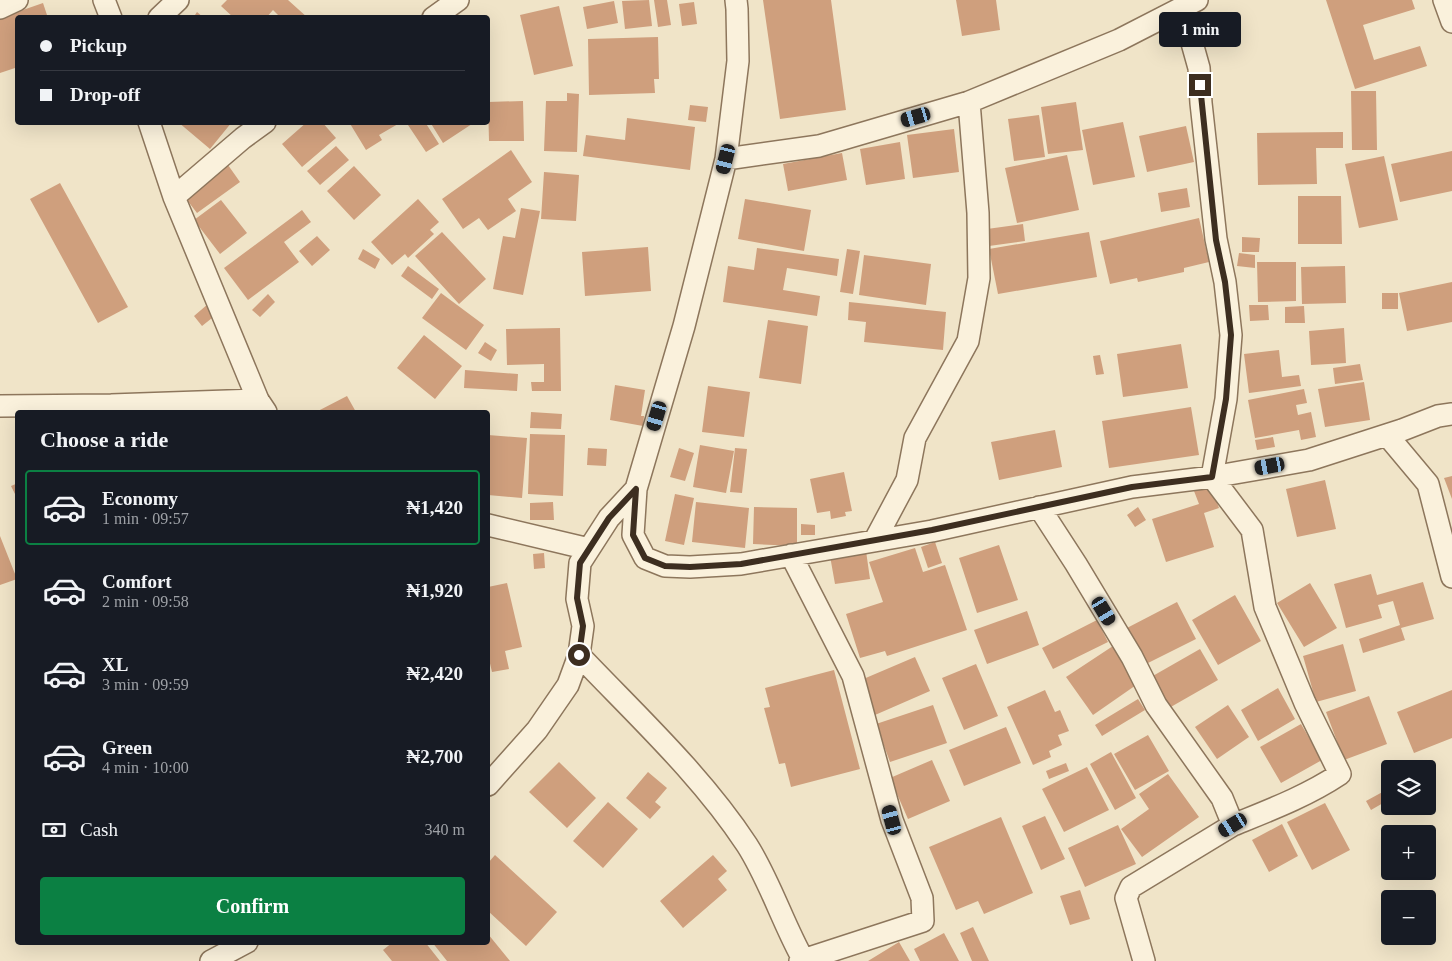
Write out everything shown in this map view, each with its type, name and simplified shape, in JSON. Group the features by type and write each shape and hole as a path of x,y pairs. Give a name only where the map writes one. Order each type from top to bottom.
{"street":[{"path":"0,8 18,0"},
{"path":"104,0 110,15"},
{"path":"163,15 178,0"},
{"path":"437,15 458,0"},
{"path":"736,0 738,9 738,61 726,159 684,326 636,489 633,535 645,558 665,566 690,567 741,564 792,555 932,530 1132,487 1212,477 1308,460 1387,435 1438,416 1452,414"},
{"path":"1444,0 1452,22"},
{"path":"726,159 819,146 969,102 1118,40 1190,4 1216,240 1225,282 1231,335 1226,399 1212,477 1252,530 1265,607 1305,703 1340,774 1324,785 1293,800 1233,825 1131,887 1126,898 1144,961"},
{"path":"875,540 907,480 915,438 968,341 979,278 978,213 969,102"},
{"path":"0,406 262,406 174,197 150,125"},
{"path":"174,197 242,138 261,125"},
{"path":"1387,435 1428,484 1452,577"},
{"path":"491,773 537,730 568,685 579,655 583,626 577,598 580,563 609,518 636,489"},
{"path":"1039,507 1076,564 1156,704 1222,798 1233,825"},
{"path":"490,525 589,549"},
{"path":"579,655 714,799 747,845 758,864 802,960 923,921 922,898 892,820 853,676 792,555"},
{"path":"211,961 241,945"}],"building":[{"path":"227,0 288,0 305,15 278,15 273,10 269,15 231,15 221,6"},
{"path":"649,0 652,26 625,29 622,1"},
{"path":"654,0 667,0 671,25 658,27"},
{"path":"763,0 831,0 846,110 780,119"},
{"path":"956,0 996,0 1000,30 962,36"},
{"path":"1326,0 1412,0 1415,9 1363,25 1374,60 1420,46 1427,66 1355,89"},
{"path":"614,1 618,23 587,29 583,7"},
{"path":"694,2 697,24 682,26 679,4"},
{"path":"43,3 47,15 15,15 15,68 0,73 0,18"},
{"path":"559,6 573,66 534,75 520,15"},
{"path":"658,37 659,79 654,79 655,93 589,95 588,39"},
{"path":"1351,91 1376,91 1377,150 1352,150"},
{"path":"567,93 579,94 577,152 544,151 546,101 567,101"},
{"path":"523,101 524,141 489,141 490,102"},
{"path":"1076,102 1083,150 1048,154 1041,107"},
{"path":"690,105 708,107 706,122 688,120"},
{"path":"1039,115 1045,157 1014,161 1008,119"},
{"path":"627,118 695,127 690,170 583,156 586,135 625,140"},
{"path":"1123,122 1135,177 1093,185 1082,130"},
{"path":"182,125 230,125 210,149"},
{"path":"304,125 325,125 336,138 302,167 282,144"},
{"path":"351,125 396,125 379,135 382,140 366,150"},
{"path":"408,125 427,125 439,144 426,152"},
{"path":"432,125 470,125 443,143"},
{"path":"1186,126 1194,162 1147,172 1139,136"},
{"path":"954,129 959,172 913,178 907,135"},
{"path":"1343,132 1343,148 1316,148 1317,184 1258,185 1257,133"},
{"path":"900,142 905,179 866,185 860,149"},
{"path":"336,146 349,160 320,185 307,171"},
{"path":"511,150 532,182 508,199 516,211 488,230 479,218 463,229 442,199"},
{"path":"1452,151 1452,191 1400,202 1391,164"},
{"path":"842,153 847,180 788,191 783,164"},
{"path":"1067,155 1079,210 1017,223 1005,168"},
{"path":"1384,156 1398,220 1359,228 1345,164"},
{"path":"228,165 240,182 197,213 184,196"},
{"path":"354,166 381,195 354,220 327,191"},
{"path":"544,172 579,175 576,221 541,219"},
{"path":"60,183 128,307 98,323 30,199"},
{"path":"1187,188 1190,207 1161,212 1158,193"},
{"path":"1298,196 1341,196 1342,244 1298,244"},
{"path":"418,199 439,222 430,230 434,234 408,258 405,254 392,265 371,242"},
{"path":"745,199 811,210 804,251 738,239"},
{"path":"221,200 247,233 220,254 194,220"},
{"path":"521,208 540,211 523,295 493,289 503,236 515,238"},
{"path":"302,210 311,222 284,242 299,262 248,300 224,268"},
{"path":"1199,218 1209,262 1184,268 1184,272 1138,282 1137,278 1110,284 1100,241"},
{"path":"1023,224 1025,241 989,246 987,229"},
{"path":"442,232 486,279 459,304 415,256"},
{"path":"1089,232 1097,277 998,294 989,249"},
{"path":"317,236 330,250 312,266 299,251"},
{"path":"1242,237 1260,238 1259,252 1242,252"},
{"path":"648,247 651,291 585,296 582,252"},
{"path":"757,248 839,259 837,276 787,268 783,290 820,296 817,316 723,302 728,266 754,270"},
{"path":"363,249 380,259 375,269 358,259"},
{"path":"847,249 860,251 853,294 840,292"},
{"path":"1239,253 1255,255 1255,268 1237,266"},
{"path":"864,255 931,264 926,305 859,295"},
{"path":"1257,262 1296,262 1296,301 1258,302"},
{"path":"408,266 439,289 432,299 401,276"},
{"path":"1345,266 1346,303 1302,304 1301,267"},
{"path":"1452,282 1452,322 1407,331 1399,293"},
{"path":"441,293 484,325 466,350 422,318"},
{"path":"1382,293 1398,293 1398,309 1382,309"},
{"path":"268,294 275,302 260,317 252,310"},
{"path":"849,302 946,312 943,350 864,342 866,322 848,320"},
{"path":"208,304 217,314 202,326 194,316"},
{"path":"1249,305 1268,305 1269,320 1250,321"},
{"path":"1304,306 1305,323 1285,323 1285,307"},
{"path":"768,320 808,326 801,384 759,378"},
{"path":"560,328 561,391 532,391 531,382 544,382 544,364 507,365 506,329"},
{"path":"1344,328 1346,363 1311,365 1309,331"},
{"path":"424,335 462,366 435,399 397,368"},
{"path":"485,342 497,350 491,361 478,353"},
{"path":"1181,344 1188,388 1123,397 1117,354"},
{"path":"1279,350 1282,377 1299,375 1301,386 1249,393 1244,354"},
{"path":"1100,355 1104,374 1096,375 1093,356"},
{"path":"1360,364 1363,380 1335,384 1333,368"},
{"path":"465,370 518,374 517,391 464,388"},
{"path":"1364,382 1370,420 1325,427 1318,389"},
{"path":"615,385 645,390 641,416 644,416 643,426 610,420"},
{"path":"708,386 750,392 744,437 702,432"},
{"path":"1304,389 1307,403 1296,405 1298,415 1311,412 1316,437 1301,440 1299,430 1255,438 1248,400"},
{"path":"347,396 355,410 320,410"},
{"path":"1191,407 1199,455 1109,468 1102,421"},
{"path":"531,412 562,414 561,429 530,428"},
{"path":"1055,430 1062,467 999,480 991,442"},
{"path":"530,434 565,435 563,496 528,494"},
{"path":"490,435 527,438 522,498 490,495"},
{"path":"1273,437 1275,447 1257,450 1255,440"},
{"path":"700,445 734,451 726,493 693,487"},
{"path":"588,448 607,449 606,466 587,465"},
{"path":"679,448 694,453 685,481 670,477"},
{"path":"735,448 747,449 742,493 730,492"},
{"path":"844,472 852,511 845,512 846,516 831,519 830,511 817,513 810,479"},
{"path":"1452,476 1452,499 1444,478"},
{"path":"1325,480 1336,529 1297,537 1286,489"},
{"path":"15,484 15,494 11,486"},
{"path":"1211,485 1219,508 1204,513 1214,547 1166,562 1152,519 1199,504 1194,491"},
{"path":"675,494 694,498 684,545 665,541"},
{"path":"553,502 554,520 530,520 530,503"},
{"path":"696,502 749,508 745,548 692,542"},
{"path":"754,507 797,508 797,546 753,544"},
{"path":"1138,507 1146,520 1135,527 1127,515"},
{"path":"801,524 815,525 815,535 801,535"},
{"path":"0,536 15,574 15,580 0,585"},
{"path":"935,542 942,563 928,568 921,547"},
{"path":"999,545 1018,600 977,613 959,558"},
{"path":"915,548 923,572 945,565 967,630 887,656 885,651 860,658 846,614 883,602 869,562"},
{"path":"866,551 870,579 835,584 830,556"},
{"path":"544,553 545,568 534,569 533,554"},
{"path":"1371,574 1377,595 1423,582 1434,619 1401,628 1405,640 1363,653 1359,639 1400,625 1393,601 1378,605 1382,618 1346,628 1334,584"},
{"path":"507,583 522,647 505,651 509,669 492,672 490,664 490,587"},
{"path":"1310,583 1337,628 1304,647 1277,603"},
{"path":"1235,595 1261,641 1218,665 1192,620"},
{"path":"1177,602 1196,639 1144,665 1125,629"},
{"path":"1027,611 1039,645 987,664 974,630"},
{"path":"1097,620 1108,642 1053,669 1042,648"},
{"path":"1343,644 1356,691 1316,702 1303,656"},
{"path":"1113,646 1139,683 1093,715 1066,677"},
{"path":"1200,649 1218,680 1169,708 1151,677"},
{"path":"915,657 930,691 875,715 861,680"},
{"path":"976,664 998,716 964,730 942,678"},
{"path":"834,670 860,769 791,787 785,763 779,764 764,708 770,707 765,688"},
{"path":"1278,688 1295,719 1258,741 1241,710"},
{"path":"1045,690 1055,712 1060,710 1069,731 1058,735 1062,745 1049,751 1051,757 1033,765 1007,707"},
{"path":"1452,690 1452,738 1414,753 1397,712"},
{"path":"1369,696 1387,744 1344,760 1326,712"},
{"path":"1138,699 1145,710 1102,736 1095,725"},
{"path":"933,705 947,743 890,762 876,724"},
{"path":"1228,705 1249,737 1217,759 1195,727"},
{"path":"1301,724 1322,760 1281,783 1260,747"},
{"path":"1006,727 1021,763 964,786 949,750"},
{"path":"1148,735 1169,771 1135,790 1114,754"},
{"path":"1111,752 1136,798 1115,810 1090,764"},
{"path":"932,760 950,801 908,819 890,778"},
{"path":"559,762 596,798 567,828 529,792"},
{"path":"1066,763 1069,771 1049,779 1046,771"},
{"path":"1087,767 1109,810 1064,832 1042,789"},
{"path":"648,772 667,788 655,802 661,807 650,819 626,798"},
{"path":"1168,774 1199,817 1142,857 1121,829 1149,809 1139,794"},
{"path":"1381,793 1381,804 1371,810 1366,801"},
{"path":"608,802 638,829 603,868 573,841"},
{"path":"1325,803 1350,850 1312,870 1287,822"},
{"path":"1045,816 1065,859 1041,870 1022,826"},
{"path":"1001,817 1033,893 984,914 978,901 956,910 929,847"},
{"path":"1282,824 1298,856 1269,872 1252,840"},
{"path":"1118,825 1136,864 1085,887 1068,848"},
{"path":"495,855 557,912 526,946 490,913 490,861"},
{"path":"713,855 727,871 718,879 727,890 683,928 660,901"},
{"path":"1080,890 1090,919 1070,925 1060,896"},
{"path":"973,927 989,961 972,961 960,933"},
{"path":"944,933 959,961 920,961 914,949"},
{"path":"490,936 510,961 447,961 434,945 490,945"},
{"path":"899,942 910,961 868,961"},
{"path":"389,945 427,945 440,961 392,961 383,950"}],"route":[{"path":"579,655 583,626 577,598 580,563 609,518 636,489 633,535 645,558 665,566 690,567 741,564 932,530 1132,487 1212,477 1226,399 1231,335 1225,282 1216,240 1208,157 1200,103 1200,85"}]}
